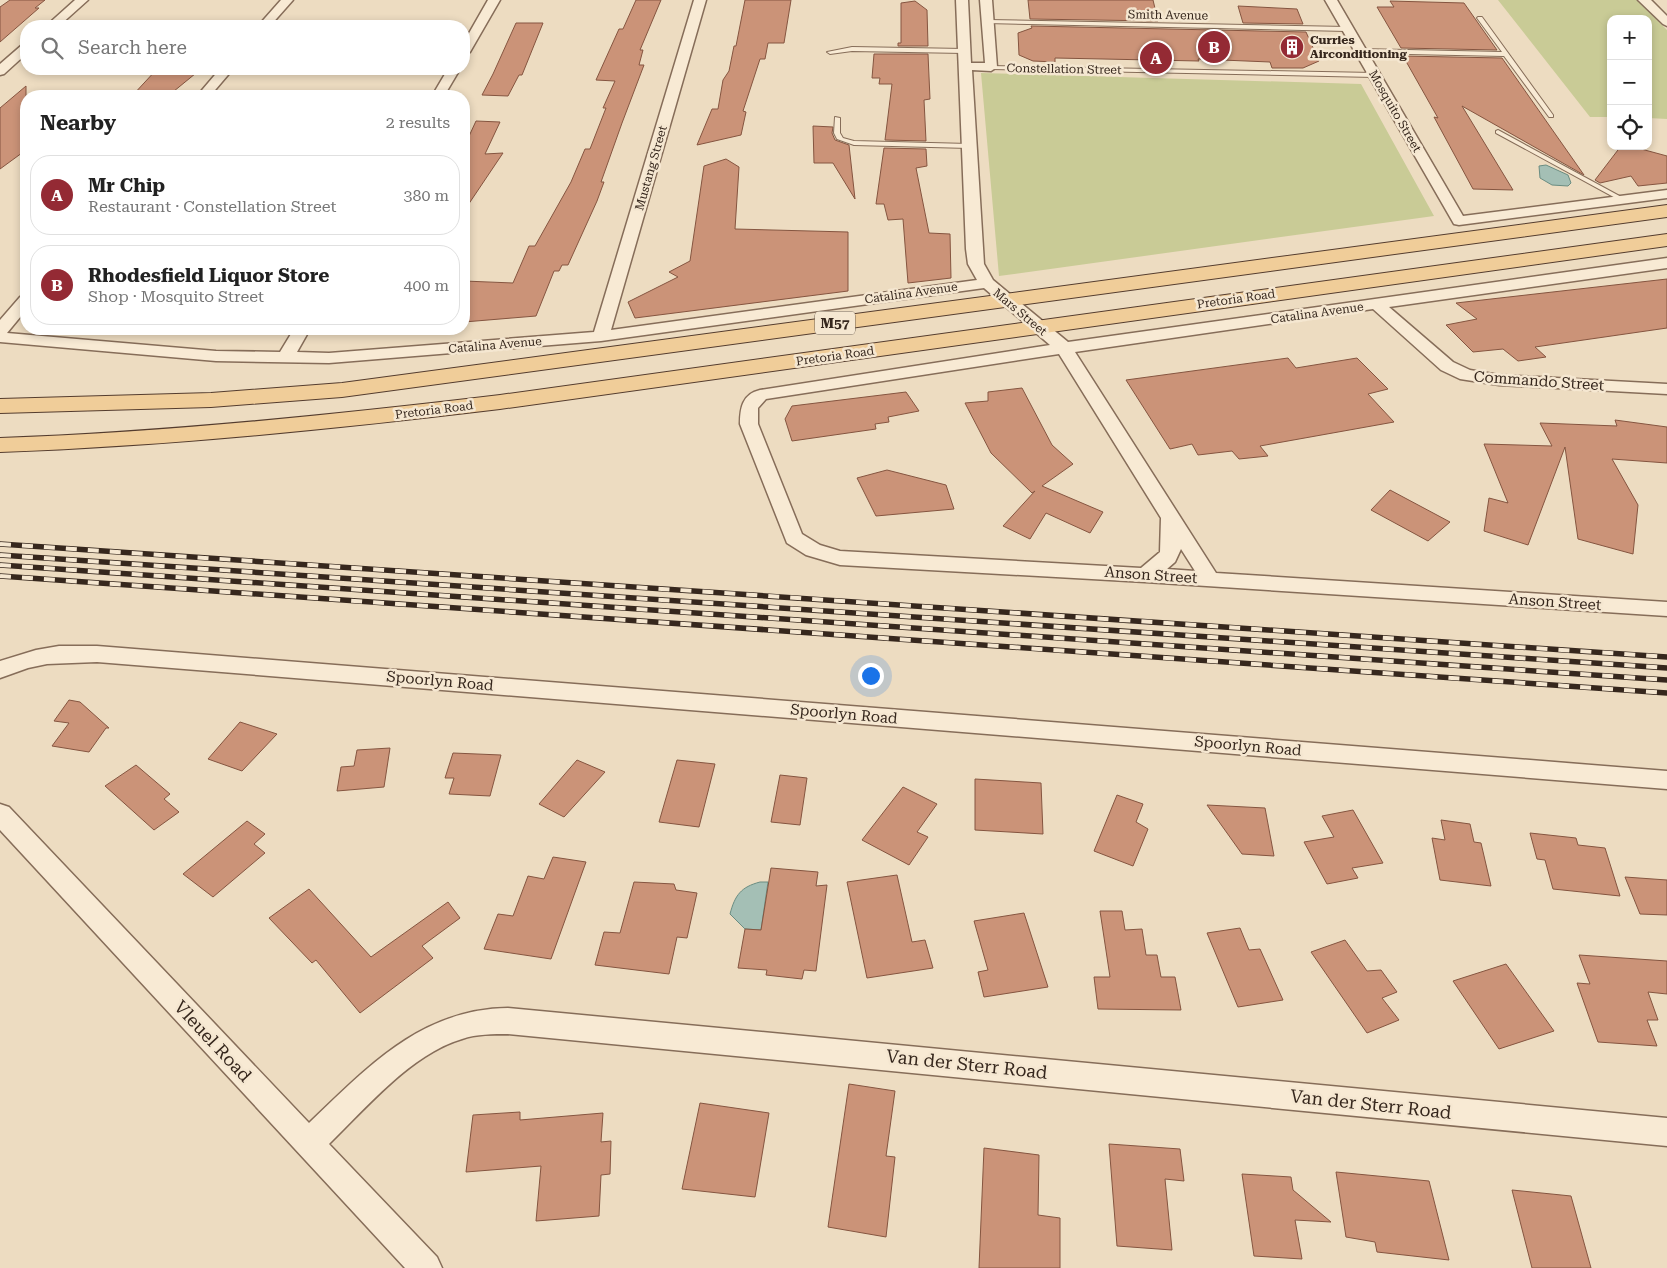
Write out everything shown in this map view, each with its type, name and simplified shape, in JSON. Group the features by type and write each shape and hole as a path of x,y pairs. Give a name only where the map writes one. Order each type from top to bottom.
{"main road":[{"name":"M57","path":"0,406 211,400 342,390 1004,299 1667,211"},
{"name":"Pretoria Road","path":"0,445 188,436 325,423 731,371 1667,240"}],"street":[{"path":"59,20 82,0"},
{"path":"269,20 287,0"},
{"path":"470,42 494,0"},
{"name":"Mustang Street","path":"601,336 700,0"},
{"name":"Mars Street","path":"962,0 976,264 986,283 1064,348 1210,579"},
{"path":"986,0 991,67"},
{"name":"Mosquito Street","path":"1331,0 1459,221 1623,200"},
{"path":"1644,0 1667,22"},
{"path":"0,71 20,53"},
{"name":"Constellation Street","path":"964,66 991,67"},
{"path":"208,90 222,75"},
{"path":"442,90 450,75"},
{"path":"1623,200 1667,194"},
{"name":"Catalina Avenue","path":"760,395 1064,348 1667,263"},
{"name":"Catalina Avenue","path":"0,337 216,356 285,358 368,356 601,336 986,283"},
{"name":"Commando Street","path":"1376,304 1447,366 1466,375 1499,380 1667,389"},
{"path":"0,330 20,307"},
{"path":"285,358 298,335"},
{"name":"Anson Street","path":"760,395 749,407 749,424 794,538 813,550 840,558 1210,579 1667,609"},
{"path":"1145,575 1168,559 1172,550 1170,517"},
{"name":"Spoorlyn Road","path":"0,670 21,660 57,653 97,654 1667,780"},
{"name":"Vleuel Road","path":"0,814 426,1268"},
{"name":"Van der Sterr Road","path":"308,1143 392,1066 429,1040 458,1027 479,1022 508,1021 1667,1132"}],"lane":[{"path":"1480,18 1551,116"},
{"name":"Smith Avenue","path":"988,22 1347,29"},
{"path":"830,52 852,49 964,51"},
{"path":"1360,51 1506,54"},
{"name":"Constellation Street","path":"991,67 1374,75"},
{"path":"837,118 837,132 840,139 854,143 969,146"},
{"path":"1498,132 1623,200"}],"green space":[{"path":"1498,0 1637,0 1652,15 1607,15 1607,117 1590,117"},
{"path":"1652,15 1667,30 1667,119 1652,118"},
{"path":"981,73 1361,84 1434,216 999,276"}],"shaded area":[{"path":"1546,165 1568,175 1571,183 1568,186 1552,185 1540,178 1539,166"},
{"path":"760,882 768,882 761,930 745,929 730,914 732,907 743,889"}],"building":[{"path":"10,0 45,0 25,20 20,20 20,25 0,42 0,7"},
{"path":"636,0 661,0 640,50 643,50 639,65 644,65 601,182 604,182 568,265 562,265 559,271 554,271 536,316 470,322 470,281 513,283 529,246 535,246 571,182 585,149 590,149 606,108 603,108 615,81 596,80 619,29 623,29"},
{"path":"745,0 791,0 784,43 768,43 765,59 760,59 743,111 746,112 741,135 697,145 712,109 718,109 723,80 729,71 734,46 736,46"},
{"path":"1028,0 1153,0 1158,21 1030,19"},
{"path":"915,1 927,10 928,46 898,46 898,43 901,43 901,3"},
{"path":"1390,1 1464,3 1497,50 1401,48 1377,7 1394,7"},
{"path":"1238,6 1297,9 1303,24 1243,23"},
{"path":"516,23 543,23 522,75 519,75 508,96 482,95 493,74"},
{"path":"1031,26 1306,32 1319,61 1303,68 1272,68 1270,62 1198,59 1199,61 1055,58 1055,62 1033,61 1019,55 1018,33 1032,28"},
{"path":"874,54 928,54 930,99 924,100 926,141 885,140 892,84 879,84 880,78 872,78"},
{"path":"1403,56 1502,58 1584,175 1462,106 1513,190 1473,189 1434,117 1438,118"},
{"path":"151,75 194,75 175,90 138,90"},
{"path":"20,91 20,154 0,169 0,108"},
{"path":"476,121 500,122 485,154 503,153 470,202 470,134"},
{"path":"813,126 833,127 832,133 835,140 849,145 855,199 833,163 814,163"},
{"path":"884,148 926,149 927,166 916,168 929,233 950,234 951,278 908,283 903,219 888,220 884,204 876,204"},
{"path":"1618,150 1645,150 1667,156 1667,183 1638,186 1631,176 1600,183 1595,180"},
{"path":"726,159 739,167 735,229 848,232 848,291 635,318 628,302 678,277 669,272 690,261 704,166"},
{"path":"1667,279 1667,328 1535,347 1546,357 1518,361 1503,349 1473,352 1446,325 1477,319 1456,303"},
{"path":"1288,358 1296,368 1357,358 1388,389 1368,394 1394,422 1260,446 1268,456 1239,459 1232,451 1198,455 1192,444 1170,449 1126,380"},
{"path":"1022,388 1052,445 1073,464 1042,486 1103,512 1090,533 1046,513 1030,539 1003,526 1035,491 1032,493 991,453 965,403 988,401 988,392"},
{"path":"906,392 919,411 888,417 889,422 875,424 876,429 792,441 785,419 792,406"},
{"path":"1615,420 1667,427 1667,463 1612,459 1638,505 1633,554 1578,539 1565,447 1528,545 1484,531 1489,498 1508,503 1484,444 1552,446 1540,423 1617,426"},
{"path":"887,470 946,485 954,509 876,516 857,478"},
{"path":"1390,490 1450,522 1428,541 1371,510"},
{"path":"69,700 80,702 109,728 106,728 89,752 52,746 69,723 54,721"},
{"path":"240,722 277,734 242,771 208,759"},
{"path":"390,748 384,787 337,791 341,767 354,766 357,750"},
{"path":"453,753 501,755 490,796 449,794 454,778 445,778"},
{"path":"577,760 605,772 564,817 539,804"},
{"path":"677,760 715,764 699,827 659,822"},
{"path":"136,765 170,794 164,799 179,812 154,830 105,786"},
{"path":"780,775 807,778 800,825 771,822"},
{"path":"975,779 1041,783 1043,834 975,830"},
{"path":"903,787 937,804 917,832 928,837 909,865 862,840"},
{"path":"1117,795 1143,804 1136,822 1148,829 1133,866 1094,851"},
{"path":"1207,805 1265,808 1274,856 1242,854"},
{"path":"1353,810 1383,863 1352,868 1358,878 1327,884 1304,842 1334,837 1322,816"},
{"path":"1441,820 1470,824 1474,842 1481,843 1491,886 1440,880 1432,838 1445,840"},
{"path":"247,821 265,834 254,844 265,853 213,897 183,874"},
{"path":"1530,833 1576,838 1578,845 1605,848 1620,896 1553,889 1545,860 1537,859"},
{"path":"553,857 586,862 551,959 484,949 498,914 513,916 528,876 544,879"},
{"path":"771,868 818,872 816,886 827,885 816,971 804,970 802,979 766,975 767,970 738,968 745,929 761,930"},
{"path":"897,875 912,942 925,940 933,968 867,978 847,882"},
{"path":"1625,877 1667,880 1667,915 1640,914"},
{"path":"634,882 674,884 676,890 697,893 687,938 677,937 669,974 595,965 604,932 620,933"},
{"path":"309,889 371,957 448,902 460,918 422,946 433,958 360,1013 316,960 312,963 269,918"},
{"path":"1100,911 1122,911 1125,930 1142,929 1146,955 1157,955 1161,977 1175,977 1181,1010 1098,1009 1094,977 1110,977"},
{"path":"1024,913 1048,987 984,997 978,972 988,970 974,921"},
{"path":"1240,928 1249,950 1260,949 1283,1000 1238,1007 1207,933"},
{"path":"1345,940 1367,971 1381,970 1397,992 1382,998 1399,1020 1367,1033 1311,952"},
{"path":"1579,955 1667,961 1667,994 1648,992 1658,1020 1647,1020 1657,1046 1598,1042 1577,983 1590,984"},
{"path":"1506,964 1554,1031 1499,1049 1453,981"},
{"path":"849,1084 895,1091 886,1156 895,1157 886,1237 828,1227"},
{"path":"700,1103 769,1113 755,1197 682,1189"},
{"path":"520,1112 520,1120 603,1113 601,1142 611,1141 610,1174 601,1175 599,1216 536,1221 541,1166 466,1172 473,1115"},
{"path":"1109,1144 1180,1149 1184,1181 1165,1179 1172,1250 1117,1246"},
{"path":"984,1148 1039,1155 1038,1215 1060,1218 1060,1268 979,1268"},
{"path":"1336,1172 1429,1181 1449,1260 1377,1252 1375,1242 1346,1237"},
{"path":"1242,1174 1291,1177 1293,1190 1331,1222 1295,1220 1302,1259 1254,1256"},
{"path":"1512,1190 1571,1196 1591,1268 1532,1268"}],"railway":[{"path":"0,544 1667,657"},
{"path":"0,555 1667,668"},
{"path":"0,565 1667,680"},
{"path":"0,576 1667,693"}],"place":[{"name":"Rhodesfield Liquor Store","path":"1214,47"},
{"name":"Curries Airconditioning","path":"1292,47"},
{"name":"Mr Chip","path":"1156,58"}]}
